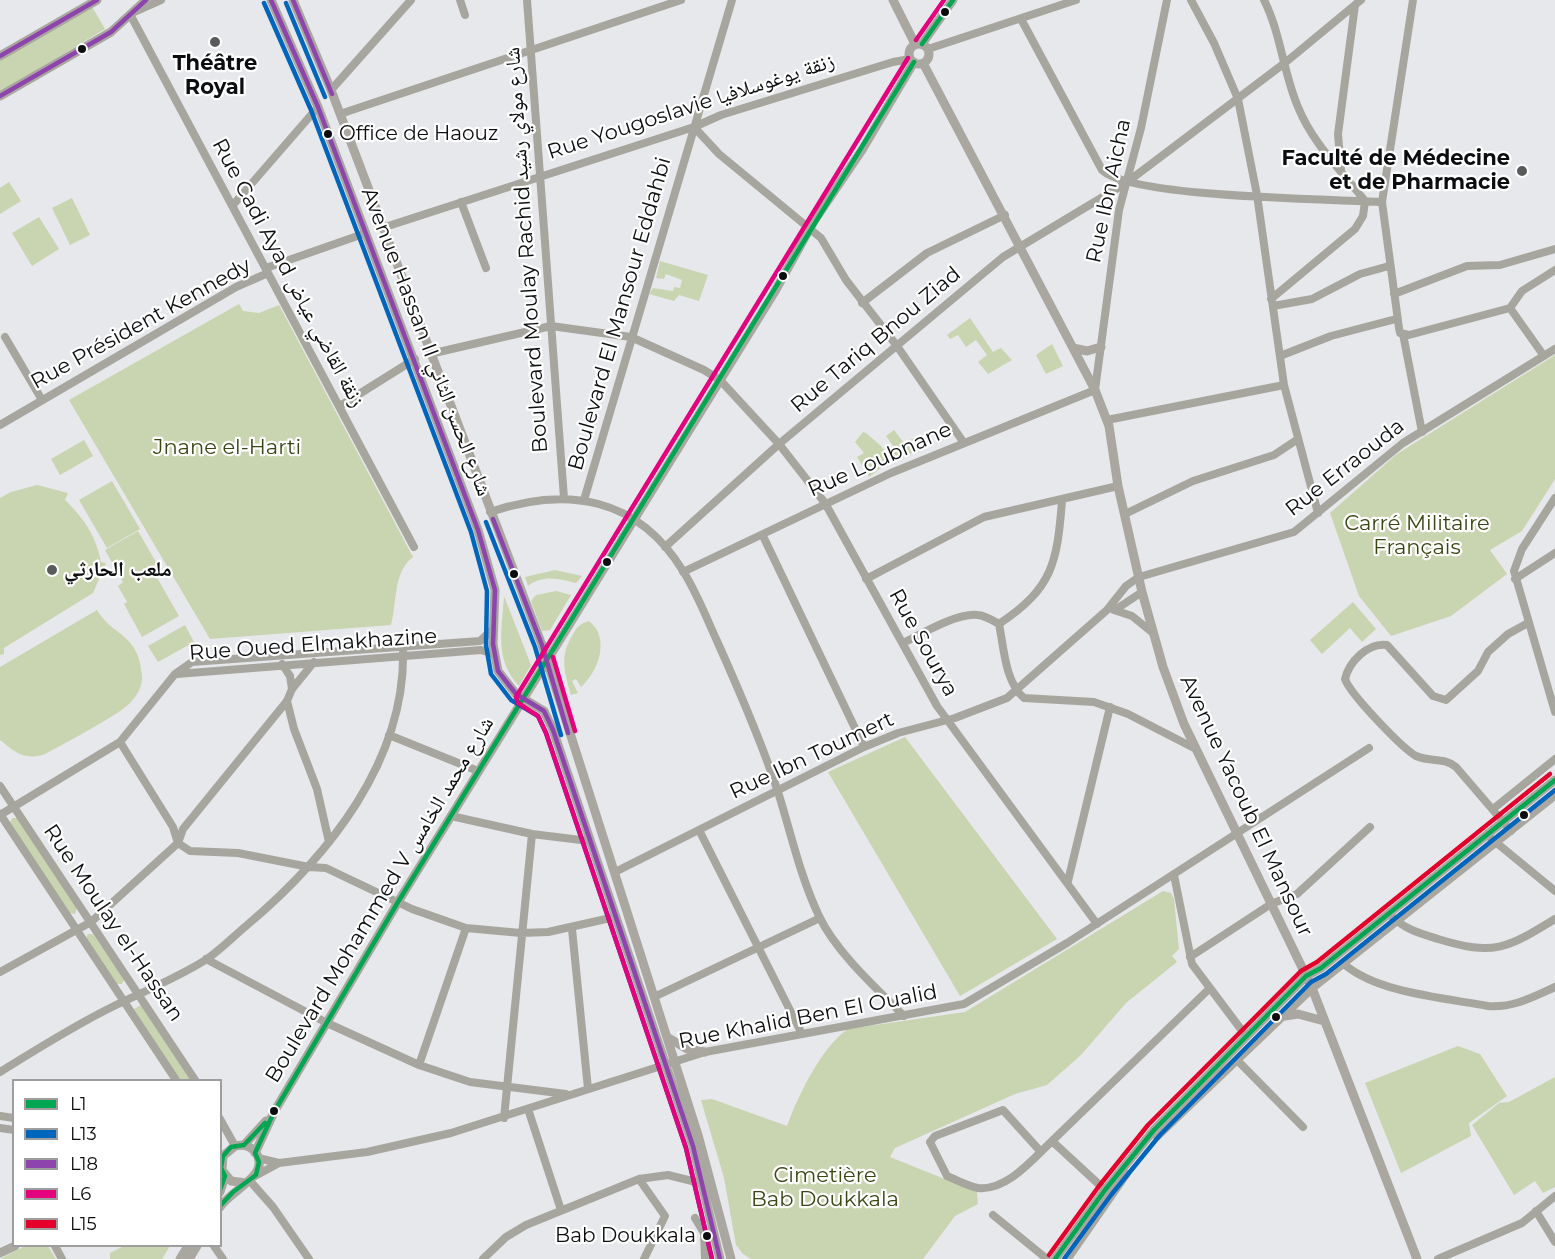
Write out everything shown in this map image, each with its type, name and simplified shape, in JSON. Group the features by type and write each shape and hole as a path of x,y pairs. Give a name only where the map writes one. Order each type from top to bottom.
{"main road":[{"path":"0,56 97,0"},
{"path":"0,96 102,38 133,14 146,0"},
{"name":"Avenue Hassan II شارع الحسن الثاني","path":"271,0 318,107 415,359 485,553 495,590 494,654 502,678 523,698 544,711 549,721 615,917 670,1063"},
{"name":"Avenue Hassan II شارع الحسن الثاني","path":"293,0 331,90 546,659 654,997 666,1037 670,1063"},
{"path":"893,0 922,46 928,57 916,61 909,50 922,46 953,0"},
{"name":"Avenue Yacoub El Mansour","path":"916,61 1005,216 1095,390 1107,420 1118,486 1142,592 1180,714 1312,988 1417,1259"},
{"name":"Boulevard Mohammed V شارع محمد الخامس","path":"257,1155 274,1112 398,902 916,61"},
{"path":"1073,348 1087,351 1101,347"},
{"path":"1068,1259 1118,1180 1246,1036 1306,976 1321,968 1555,780"},
{"path":"1180,1109 1285,1016 1312,988 1555,795"},
{"path":"1411,897 1418,905"},
{"path":"1285,1016 1298,1014 1324,1021"},
{"path":"666,1037 687,1049 705,1052"},
{"path":"670,1063 704,1184 720,1259"},
{"path":"670,1063 731,1259"},
{"name":"Boulevard Mohammed V شارع محمد الخامس","path":"239,1145 274,1112"},
{"path":"222,1205 230,1195 250,1180 259,1166 257,1155 239,1145 222,1152 222,1171 235,1183 250,1180"},
{"path":"1054,1259 1105,1190 1118,1180"}],"street":[{"path":"133,14 161,0"},
{"path":"331,90 411,0"},
{"path":"460,0 465,15"},
{"name":"Boulevard Moulay Rachid شارع مولاي رشيد","path":"527,0 564,498"},
{"path":"340,114 681,0"},
{"name":"Boulevard El Mansour Eddahbi","path":"584,500 732,0"},
{"path":"922,46 933,45 1021,19 1076,0"},
{"name":"Rue Ibn Aicha","path":"1095,390 1119,210 1141,128 1167,0"},
{"path":"1191,0 1214,43 1238,99 1257,195 1284,385 1317,513"},
{"path":"1264,0 1274,19 1286,63 1288,80 1298,108 1317,143 1365,201 1362,216 1355,230 1272,303"},
{"path":"1413,0 1382,202 1396,319 1403,334 1422,432"},
{"path":"1341,170 1338,134 1358,2"},
{"name":"Rue Tariq Bnou Ziad","path":"665,547 780,444 1003,257 1022,248 1126,183 1286,63 1358,2"},
{"name":"Rue Cadi Ayad زنقة القاضي عياض","path":"133,14 414,547"},
{"path":"1021,19 1102,170 1109,178 1160,190 1382,202"},
{"name":"Rue Yougoslavie زنقة يوغوسلافيا","path":"382,228 694,127 721,114 893,62 916,61"},
{"path":"233,205 318,107"},
{"path":"694,127 719,154 820,238 862,303 897,346 964,443"},
{"path":"461,202 486,268"},
{"path":"862,303 927,253 1005,216"},
{"path":"267,271 366,233"},
{"path":"1394,294 1467,266 1500,265 1555,249"},
{"path":"1272,303 1312,299 1360,274 1389,266"},
{"path":"1403,334 1424,332 1510,308 1522,291 1555,270"},
{"name":"Rue Président Kennedy","path":"0,425 267,271"},
{"path":"1510,308 1544,356"},
{"path":"1280,356 1331,336 1396,319"},
{"path":"430,354 551,326"},
{"name":"Rue Sourya","path":"551,326 631,337 704,370 720,380 780,444 825,503 947,720 1068,881 1097,924"},
{"path":"5,337 42,400"},
{"name":"Rue Erraouda","path":"1139,577 1282,537 1304,526 1388,454 1555,349"},
{"path":"339,406 415,359"},
{"path":"1107,420 1284,385"},
{"name":"Rue Loubnane","path":"683,572 763,536 825,503 1095,390"},
{"path":"1125,514 1193,481 1274,455 1298,439"},
{"path":"866,579 984,517 1062,501 1118,486"},
{"path":"1555,498 1516,562 1515,579 1555,712"},
{"path":"490,512 536,499 584,500 623,514 647,529 665,547 683,572 738,685 778,792 798,861 820,918 847,956 904,1016"},
{"path":"999,624 1035,598 1047,579 1058,548 1062,501"},
{"path":"763,536 864,747"},
{"path":"1515,579 1555,553"},
{"name":"Rue Ibn Toumert","path":"1111,610 1126,586 1139,577"},
{"name":"Rue Ibn Toumert","path":"615,872 864,747 898,733 947,720 1006,698 1111,610 1142,592"},
{"path":"1111,610 1132,616 1153,633"},
{"path":"903,643 969,615 985,616 999,624 1016,691 1029,699 1075,700 1110,708 1128,714 1196,749"},
{"path":"1511,831 1450,762 1421,758 1406,749 1352,692 1345,679 1354,661 1366,650 1378,644 1387,645 1433,696 1446,700 1478,671 1488,652 1509,634 1528,623"},
{"name":"Rue Oued Elmakhazine","path":"175,674 314,662 480,641 494,628"},
{"name":"Rue Oued Elmakhazine","path":"175,674 198,660 403,651 481,650 494,654"},
{"path":"0,1072 123,1002 206,959 266,909 309,867 356,804 389,735 400,690 403,651"},
{"path":"0,972 91,922 178,843 183,829 287,701 292,689 314,662"},
{"path":"282,664 290,676 292,689"},
{"path":"0,815 120,742 175,674"},
{"path":"287,701 294,729 317,789 329,842"},
{"path":"1068,881 1110,708"},
{"path":"389,735 478,771"},
{"path":"120,742 173,827 178,843 190,851 238,853 309,867 326,868 398,902 466,928 520,933 572,929 615,917"},
{"name":"Rue Khalid Ben El Oualid","path":"257,1155 279,1162 367,1152 504,1118 705,1052 801,1032 964,1004 1097,924 1369,748"},
{"path":"1493,809 1555,759"},
{"name":"Rue Moulay el-Hassan","path":"0,786 194,1079"},
{"name":"Rue Moulay el-Hassan","path":"0,815 175,1079"},
{"path":"451,816 532,834 590,841"},
{"path":"1190,957 1271,904 1297,894 1370,827"},
{"path":"699,830 801,1032"},
{"path":"504,1118 520,933 532,834"},
{"path":"1487,835 1555,891"},
{"path":"1174,875 1190,957 1209,989 1246,1036"},
{"path":"1389,914 1413,932 1477,950 1503,946 1555,919"},
{"path":"654,997 820,918"},
{"path":"419,1065 466,928"},
{"path":"572,929 588,1089"},
{"path":"206,959 327,1023 419,1065 470,1083 569,1095"},
{"path":"1344,964 1358,975 1380,984 1488,1006 1505,1006 1521,1002 1555,987"},
{"path":"1041,1152 1003,1110 935,1136 930,1142 947,1176 977,1188 996,1185 1014,1176 1041,1152 1209,989"},
{"path":"1237,1059 1303,1127"},
{"path":"528,1109 561,1210"},
{"path":"222,1122 239,1145"},
{"path":"1052,1141 1105,1190"},
{"name":"Rue Khalid Ben El Oualid","path":"250,1180 279,1162"},
{"path":"483,1259 516,1230 639,1179 668,1175 704,1184"},
{"path":"639,1179 665,1216 644,1259"},
{"path":"250,1180 273,1207 309,1259"},
{"path":"1438,1259 1507,1231 1555,1196"},
{"path":"1536,1211 1555,1242"},
{"path":"993,1215 1047,1259"},
{"path":"695,1218 704,1233 705,1259"}],"green space":[{"path":"91,5 105,29 0,92 0,60"},
{"path":"9,182 21,201 0,214 0,188"},
{"path":"72,198 90,235 70,245 52,208"},
{"path":"39,217 59,249 32,266 12,233"},
{"path":"660,261 708,275 699,301 679,295 674,301 649,294 653,288 673,291 674,287 680,288 682,280 666,274 664,279 656,278"},
{"name":"Jnane el-Harti","path":"239,304 243,311 259,313 279,305 413,557 407,563 399,579 391,625 210,639 69,400"},
{"path":"970,318 993,352 1001,348 1012,360 988,374 978,362 987,355 976,340 966,347 958,335 950,339 947,335"},
{"path":"1052,344 1063,366 1046,374 1036,355"},
{"name":"Carré Militaire Français","path":"1555,355 1555,479 1522,531 1490,550 1507,574 1451,616 1391,636 1359,596 1330,513 1397,454"},
{"path":"894,430 904,443 914,438 921,449 885,465 869,477 857,457 864,453 855,442 863,432 866,433 881,446 888,456 896,450 886,436"},
{"path":"84,440 93,456 60,475 51,459"},
{"path":"112,481 140,529 107,548 79,500"},
{"name":"ملعب الحارثي","path":"37,485 68,493 65,500 88,528 101,562 106,563 93,593 4,648 4,654 0,655 0,498 11,492"},
{"path":"138,531 157,564 151,567 179,616 142,637 124,604 127,602 118,586 123,582 105,550"},
{"path":"555,570 582,576 576,583 545,579 528,586 525,577"},
{"path":"556,591 571,595 550,630 542,631 531,601 536,595"},
{"path":"504,596 531,665 519,686 506,666 501,644"},
{"path":"1353,602 1376,629 1362,642 1350,628 1322,654 1310,640"},
{"path":"97,610 103,619 124,636 136,650 142,675 142,683 137,694 129,704 114,715 45,754 29,756 16,752 0,740 0,667"},
{"path":"589,621 596,628 599,636 600,655 593,673 581,687 576,679 572,681 578,693 571,695 564,658 568,644 577,628"},
{"path":"185,625 194,642 158,662 148,646"},
{"path":"905,737 1057,939 960,996 828,772"},
{"path":"12,818 17,818 77,908 75,914 69,913 10,823"},
{"name":"Cimetière Bab Doukkala","path":"1163,891 1171,893 1174,899 1179,949 1172,956 1177,962 1126,1003 1081,1055 1047,1085 1015,1094 895,1148 890,1157 977,1192 978,1204 955,1216 923,1259 751,1259 743,1254 736,1245 724,1178 701,1100 712,1099 787,1126 804,1087 820,1059 838,1037 848,1029 965,1012"},
{"path":"88,934 93,934 124,979 122,984 116,984 86,939"},
{"path":"141,1005 190,1079 179,1079 134,1009"},
{"path":"1458,1046 1480,1054 1507,1096 1469,1123 1471,1136 1401,1173 1365,1083"},
{"path":"1555,1077 1555,1187 1543,1193 1535,1181 1514,1195 1472,1125 1499,1103 1509,1102"},
{"path":"23,1247 49,1247 56,1259 0,1259"},
{"path":"122,1247 169,1247 162,1259 110,1259 110,1253"}],"transit line":[{"name":"L18","path":"0,56 97,0"},
{"name":"L18","path":"0,96 111,32 146,0"},
{"name":"L18","path":"271,0 318,107 478,530 495,590 493,644 498,671 516,694 544,711 553,730 693,1146 720,1259"},
{"name":"L18","path":"293,0 332,94"},
{"name":"L6","path":"916,40 944,0"},
{"name":"L1","path":"922,44 953,0"},
{"name":"L13","path":"264,3 311,110 471,532 487,591 486,645 491,674 511,700 538,716 546,733 686,1148 712,1259"},
{"name":"L13","path":"286,3 325,97"},
{"name":"L6","path":"712,1259 686,1148 546,733 538,716 518,703 516,697 908,58"},
{"name":"L1","path":"222,1204 233,1192 256,1175 259,1162 255,1153 274,1112 398,902 914,62"},
{"name":"L18","path":"493,519 542,645 568,733"},
{"name":"L13","path":"486,522 535,647 561,735"},
{"name":"L6","path":"553,657 575,731"},
{"name":"L15","path":"1049,1255 1099,1186 1148,1125 1301,971 1317,962 1550,774"},
{"name":"L1","path":"1055,1259 1105,1190 1154,1130 1306,976 1321,968 1555,780"},
{"name":"L13","path":"1064,1259 1111,1195 1160,1135 1311,982 1326,974 1555,790"},
{"name":"L1","path":"222,1162 223,1156 231,1147 244,1145 265,1123"},
{"name":"L1","path":"222,1170 225,1176 222,1184"}],"place":[{"name":"Théâtre Royal","path":"215,42"},
{"name":"Office de Haouz","path":"328,134"},
{"name":"Faculté de Médecine et de Pharmacie","path":"1522,171"},
{"name":"ملعب الحارثي","path":"52,570"},
{"name":"Bab Doukkala","path":"707,1236"}]}
